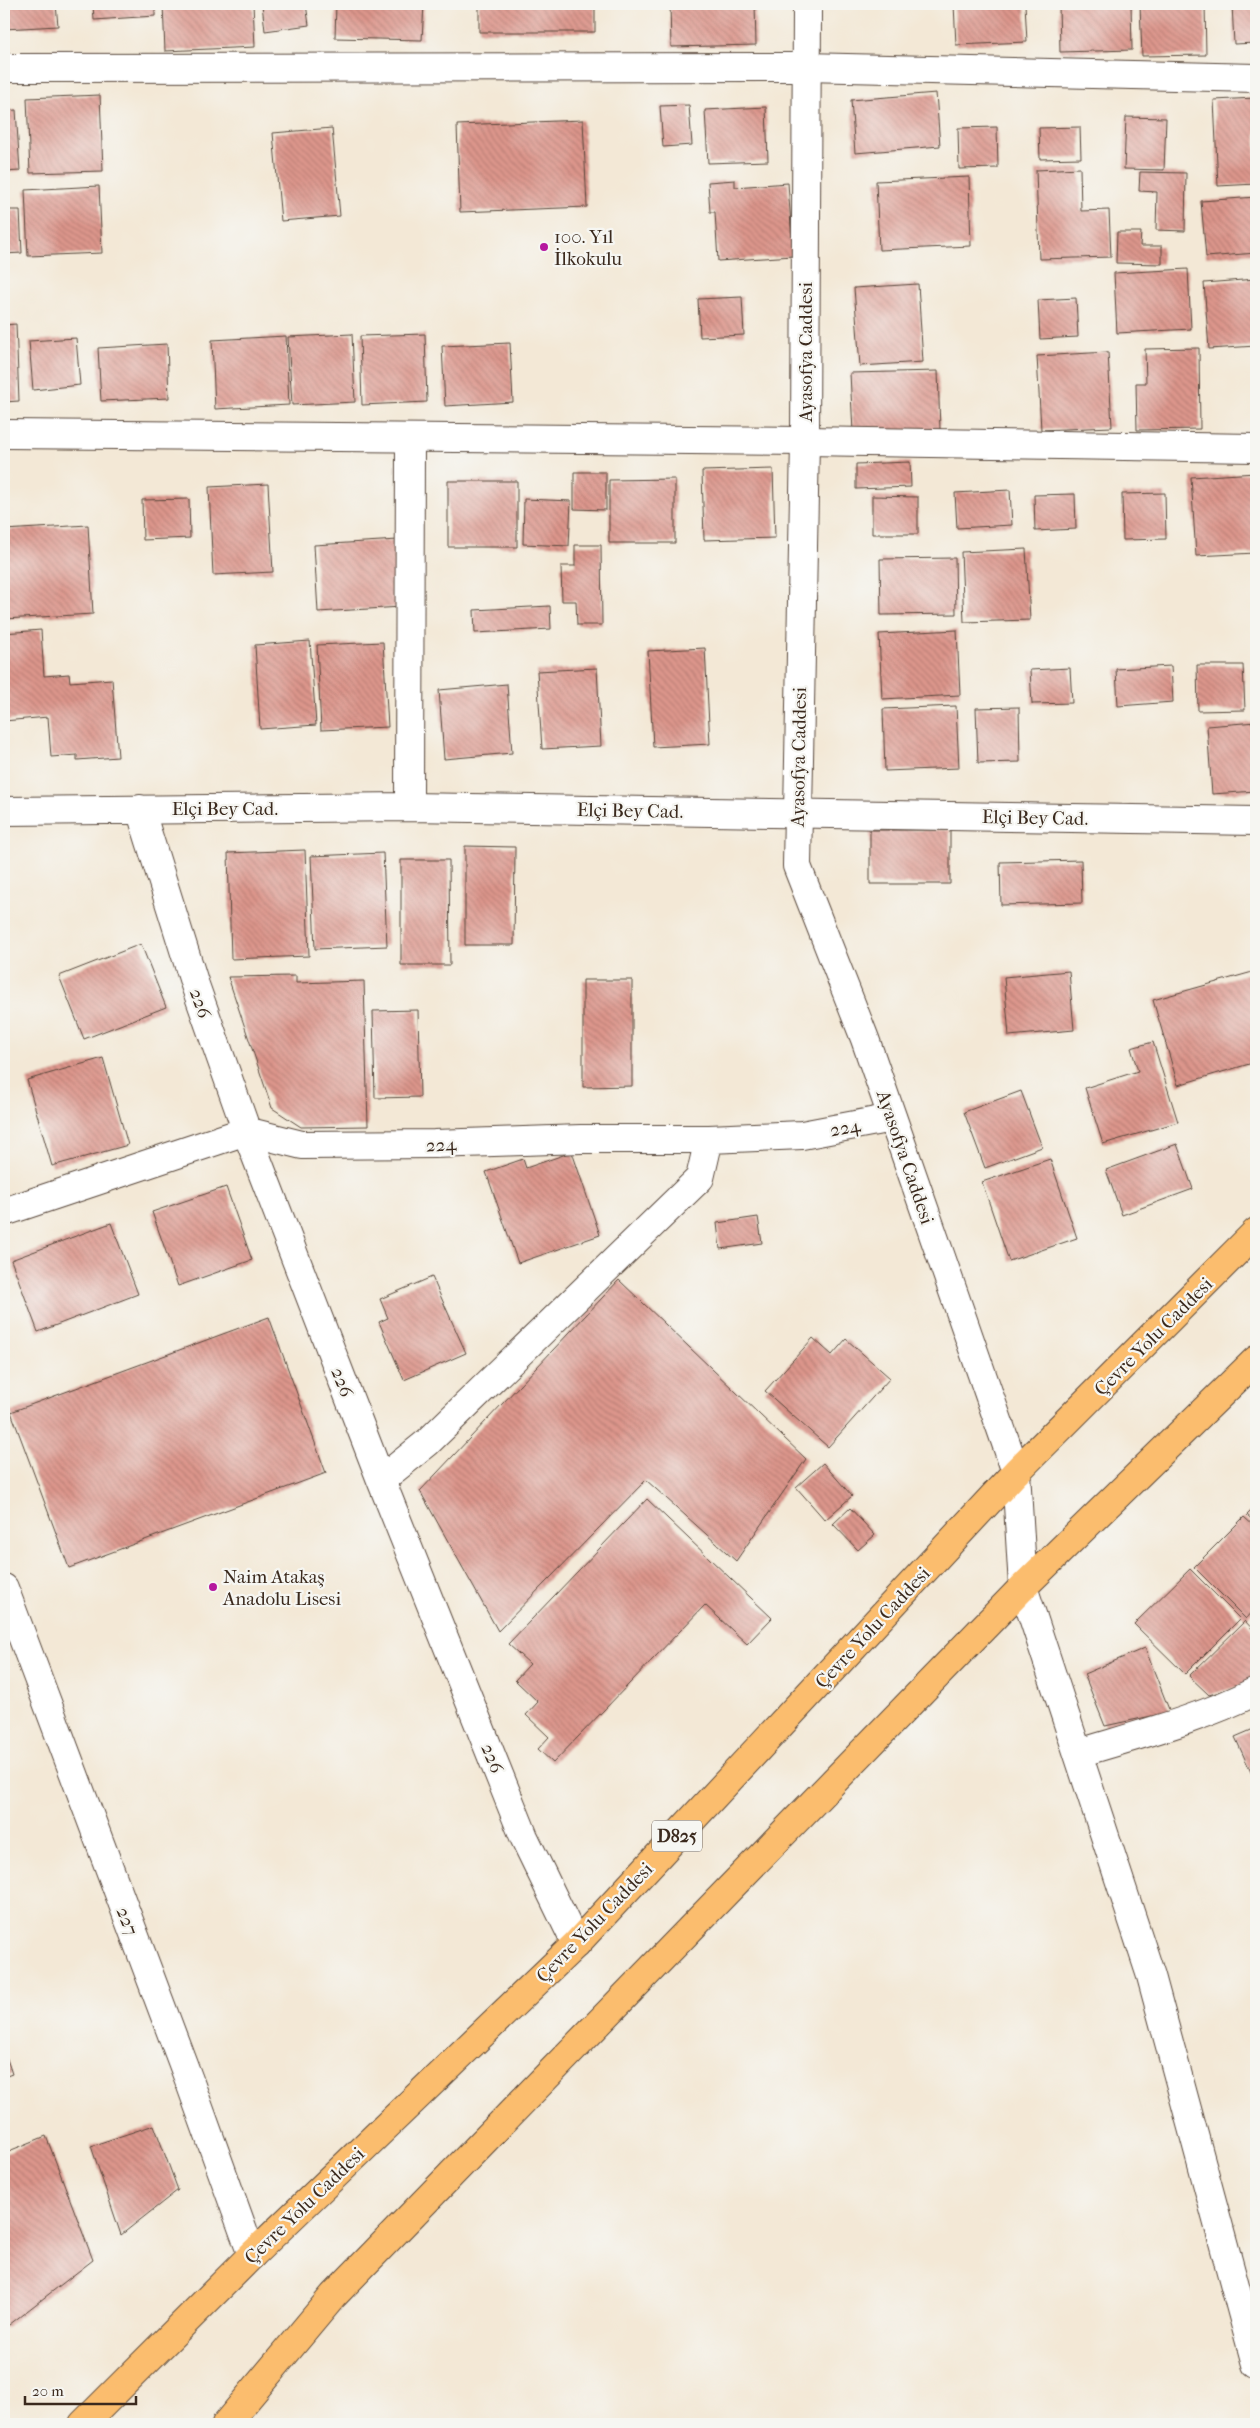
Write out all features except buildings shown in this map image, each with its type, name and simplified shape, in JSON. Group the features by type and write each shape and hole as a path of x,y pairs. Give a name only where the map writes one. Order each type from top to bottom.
{"highway":[{"name":"Çevre Yolu Caddesi","path":"83,2424 252,2255 576,1944 1016,1472 1256,1232"},
{"path":"226,2424 332,2296 1023,1587 1256,1360"}],"street":[{"name":"Ayasofya Caddesi","path":"807,4 805,67 805,441 797,866 865,1039 1016,1472 1023,1587 1151,1976 1256,2364"},
{"path":"4,68 805,67 1256,78"},
{"path":"4,434 805,441 1256,448"},
{"path":"409,807 410,438"},
{"name":"Elçi Bey Cad.","path":"4,811 409,807 1256,821"},
{"name":"226","path":"140,809 195,985 246,1132 381,1480 524,1837 576,1944"},
{"name":"224","path":"246,1132 302,1145 434,1144 581,1139 709,1140 802,1135 892,1118"},
{"path":"4,1212 246,1132"},
{"path":"381,1480 428,1442 700,1178 709,1140"},
{"name":"227","path":"7,1604 190,2080 252,2255"},
{"path":"1079,1753 1156,1730 1256,1690"}],"place":[{"name":"100. Yıl İlkokulu","path":"544,247"},
{"name":"Naim Atakaş Anadolu Lisesi","path":"213,1587"}]}
